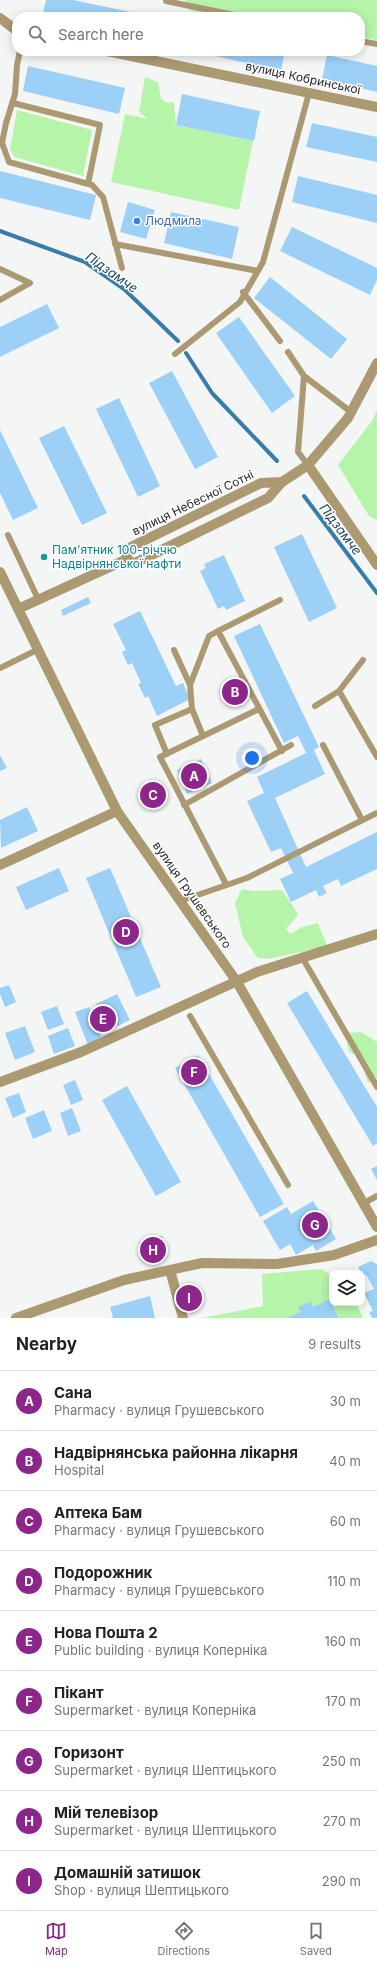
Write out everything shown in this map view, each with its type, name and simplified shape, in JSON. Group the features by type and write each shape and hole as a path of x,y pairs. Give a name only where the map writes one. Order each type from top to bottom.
{"street":[{"path":"0,18 12,27"},
{"name":"вулиця Кобринської","path":"131,56 377,107"},
{"name":"вулиця Небесної Сотні","path":"125,560 135,563 268,498 282,482 308,465 351,412 377,363"},
{"path":"308,465 377,566"},
{"name":"вулиця Небесної Сотні","path":"18,609 125,560 131,547 262,483 282,482"},
{"name":"вулиця Грушевського","path":"0,572 117,811 237,982 377,1227"},
{"path":"0,866 117,811"},
{"path":"0,1082 81,1052 257,972 377,934"},
{"path":"16,1318 124,1280 170,1270 202,1264 277,1264 334,1255 377,1240"},
{"path":"170,1270 183,1318"}],"lane":[{"path":"166,1 220,12"},
{"path":"365,42 377,44"},
{"path":"19,56 15,94 2,143 9,162 92,185 103,197 122,268"},
{"path":"175,354 240,302 263,262 310,93"},
{"path":"12,103 100,125 88,184"},
{"path":"115,244 258,271"},
{"path":"0,269 30,283 0,300"},
{"path":"244,293 280,341"},
{"path":"288,352 304,376 351,412"},
{"path":"304,376 298,452 308,465"},
{"path":"8,535 39,600"},
{"path":"190,685 209,636 218,630 280,600"},
{"path":"218,630 282,750"},
{"path":"0,668 37,650"},
{"path":"174,650 190,685 192,709 203,736"},
{"path":"315,706 339,691 363,660"},
{"path":"185,674 196,668"},
{"path":"339,691 377,757"},
{"path":"167,754 155,725 192,709"},
{"path":"226,884 160,757 259,709"},
{"path":"184,805 291,745"},
{"path":"324,745 362,820"},
{"path":"180,901 247,878 377,813"},
{"path":"302,957 377,1087"},
{"path":"190,1016 288,1184"},
{"path":"364,1203 377,1196"}],"green space":[{"path":"185,0 377,0 377,40 365,38 365,12 195,12 190,10"},
{"path":"145,77 158,82 161,99 168,103 174,102 176,125 253,141 239,210 111,182 125,114 148,119 139,112"},
{"path":"17,110 92,130 83,176 14,157 10,149"},
{"path":"377,410 377,520 369,516 338,465 372,421"},
{"path":"242,889 252,891 282,890 298,915 286,929 290,934 302,927 318,923 327,946 269,959 258,958 243,937 235,903"},
{"path":"361,1032 377,1042 377,1085 367,1081 361,1057 349,1052 347,1043 348,1033"},
{"path":"322,1269 329,1274 329,1306 357,1306 363,1318 202,1318 263,1306 262,1274"}],"building":[{"path":"46,0 73,0 131,12 43,12"},
{"path":"215,56 284,56 281,71"},
{"path":"327,56 377,66 377,92 322,79"},
{"path":"28,66 125,88 119,114 23,91"},
{"path":"182,94 260,111 254,141 176,125"},
{"path":"312,123 377,137 377,162 306,147"},
{"path":"0,171 96,195 90,220 0,198"},
{"path":"298,176 377,195 377,223 292,202"},
{"name":"Людмила","path":"128,202 155,210 146,239 120,232"},
{"path":"171,212 239,227 232,259 164,243"},
{"path":"292,227 377,268 377,280 370,295 280,251"},
{"path":"270,277 347,339 331,359 254,298"},
{"path":"47,304 59,328 0,357 0,327"},
{"path":"239,317 295,396 272,413 216,333"},
{"path":"172,371 218,457 195,469 149,383"},
{"path":"119,398 160,486 138,497 96,409"},
{"path":"64,426 107,513 82,525 39,438"},
{"path":"0,430 38,508 13,520 0,493"},
{"path":"302,534 337,608 309,622 274,547"},
{"path":"224,555 245,601 226,610 224,606 218,609 200,571 206,568 204,564"},
{"path":"88,597 91,603 63,616 61,610"},
{"path":"140,611 176,686 183,683 190,699 157,716 148,696 145,698 138,684 141,683 132,663 128,665 122,652 126,650 113,624"},
{"path":"260,624 319,747 314,750 325,774 275,798 306,867 377,832 377,869 341,886 338,879 323,886 327,893 319,897 316,890 291,902 280,879 293,873 281,848 271,852 247,801 264,793 257,777 306,753 298,736 284,743 234,636"},
{"path":"0,755 7,768 0,771"},
{"path":"201,759 212,783 187,794 177,770"},
{"path":"27,807 38,831 1,848 0,820"},
{"path":"59,868 69,891 26,910 16,887"},
{"path":"110,868 161,987 136,997 86,878"},
{"path":"9,985 16,1002 5,1007 0,994 0,988"},
{"path":"307,991 377,1107 377,1143 373,1146 287,1003"},
{"path":"117,994 130,1020 109,1030 96,1004"},
{"path":"57,1006 64,1024 48,1030 41,1012"},
{"path":"89,1007 102,1039 88,1045 75,1012"},
{"path":"25,1026 35,1052 15,1060 5,1033"},
{"path":"68,1028 75,1046 54,1054 48,1036"},
{"path":"198,1055 284,1204 260,1217 175,1068"},
{"path":"75,1080 83,1100 71,1105 63,1085"},
{"path":"127,1086 181,1182 156,1196 102,1100"},
{"path":"19,1093 26,1112 13,1118 5,1098"},
{"path":"72,1108 81,1131 68,1136 60,1113"},
{"path":"44,1110 52,1131 33,1139 25,1118"},
{"path":"377,1166 377,1180 371,1169"},
{"path":"313,1201 336,1239 316,1251 313,1245 296,1255 290,1244 280,1250 263,1221 287,1207 291,1214"},
{"path":"162,1236 167,1257 144,1263 139,1242"},
{"path":"371,1261 377,1264 377,1318 372,1318 369,1312 373,1311 365,1295 365,1293 374,1289 367,1276 365,1275 365,1270 360,1270 358,1267"},
{"path":"150,1296 155,1318 113,1318 110,1307"},
{"path":"329,1299 329,1306 333,1306 338,1318 287,1318 300,1312 298,1307 311,1301 313,1307"}],"waterway":[{"name":"Підзамче","path":"0,231 85,262 124,289 178,341"},
{"name":"Підзамче","path":"186,353 212,393 277,461"},
{"name":"Підзамче","path":"304,496 377,593"}],"place":[{"name":"Людмила","path":"137,221"},
{"name":"Пам'ятник 100-річчю Надвірнянської нафти","path":"44,557"},
{"name":"Надвірнянська районна лікарня","path":"235,692"},
{"name":"Сана","path":"194,776"},
{"name":"Аптека Бам","path":"153,795"},
{"name":"Подорожник","path":"126,932"},
{"name":"Нова Пошта 2","path":"103,1019"},
{"name":"Пікант","path":"194,1072"},
{"name":"Горизонт","path":"315,1225"},
{"name":"Мій телевізор","path":"153,1250"},
{"name":"Домашній затишок","path":"189,1298"}]}
